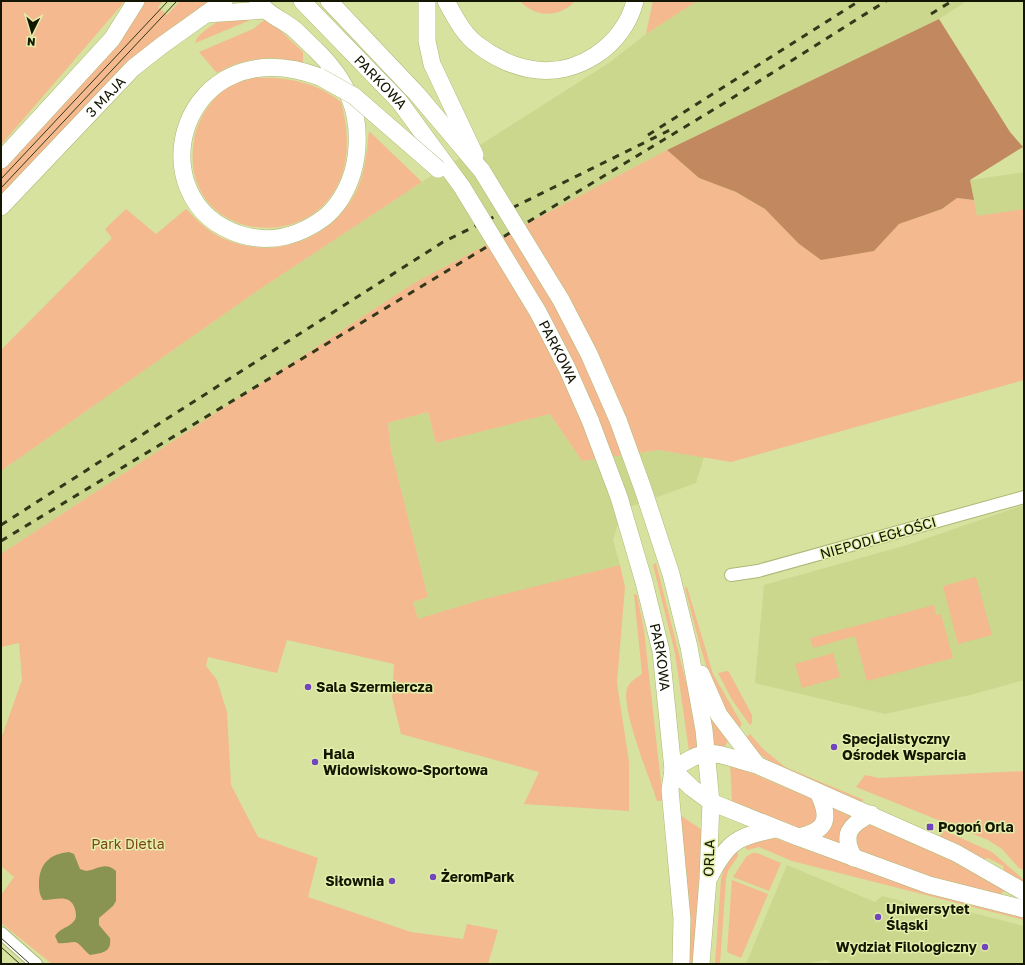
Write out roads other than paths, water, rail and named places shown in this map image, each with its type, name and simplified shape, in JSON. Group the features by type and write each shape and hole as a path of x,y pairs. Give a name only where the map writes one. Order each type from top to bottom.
{"street":[{"path":"1,160 112,39 136,1"},
{"name":"3 MAJA","path":"1,207 133,68 224,1"},
{"name":"PARKOWA","path":"302,1 399,102 462,187 538,312 567,368 590,420 619,497 644,582 661,651 673,770"},
{"name":"PARKOWA","path":"329,1 417,94 482,171 562,300 589,354 618,420 644,489 671,574 689,647 707,752"},
{"path":"427,1 427,40 432,64 440,83 456,112 482,171"},
{"path":"446,1 461,29 477,45 506,62 530,70 541,70 575,66 596,56 621,32 632,11 635,1"},
{"path":"206,14 261,6 294,29 338,74 351,98 357,126 357,149 353,173 348,185 328,214 297,233 284,237 260,238 237,233 213,220 204,212 191,192 184,171 182,158 184,132 195,108 203,97 220,81 244,71 270,67 295,69 332,83 367,106 438,169 462,187"},
{"name":"NIEPODLEGŁOŚCI","path":"731,575 758,571 1024,497"},
{"path":"689,647 719,714 757,764"},
{"path":"681,964 682,919 670,790 673,770 688,758 707,752 717,753 735,760 757,764 871,814 956,853 1024,892"},
{"name":"ORLA","path":"701,964 708,880 711,802 707,752"},
{"path":"673,770 692,788 711,802 776,829 929,885 1024,909"},
{"path":"798,837 812,834 822,827 825,819 825,805 818,792"},
{"path":"854,858 848,846 848,835 856,823 871,814"},
{"path":"708,880 717,862 728,847 736,841 748,834 776,829"},
{"path":"1,933 36,964"}],"tram line":[{"path":"1,179 168,1"},
{"path":"1,188 177,1"},
{"path":"1,938 30,964"},
{"path":"1,947 20,964"}],"railway":[{"path":"648,135 859,1"},
{"path":"1,541 726,102 886,1"},
{"path":"931,14 952,1"},
{"path":"1,525 443,242 672,129"}],"place":[{"name":"Sala Szermiercza","path":"308,687"},
{"name":"Specjalistyczny Ośrodek Wsparcia","path":"834,747"},
{"name":"Hala Widowiskowo-Sportowa","path":"315,762"},
{"name":"Pogoń Orla","path":"930,827"},
{"name":"ŻeromPark","path":"433,877"},
{"name":"Siłownia","path":"392,881"},
{"name":"Uniwersytet Śląski","path":"878,917"},
{"name":"Wydział Filologiczny","path":"985,947"}],"park label":[{"name":"Park Dietla","path":"128,844"}]}
